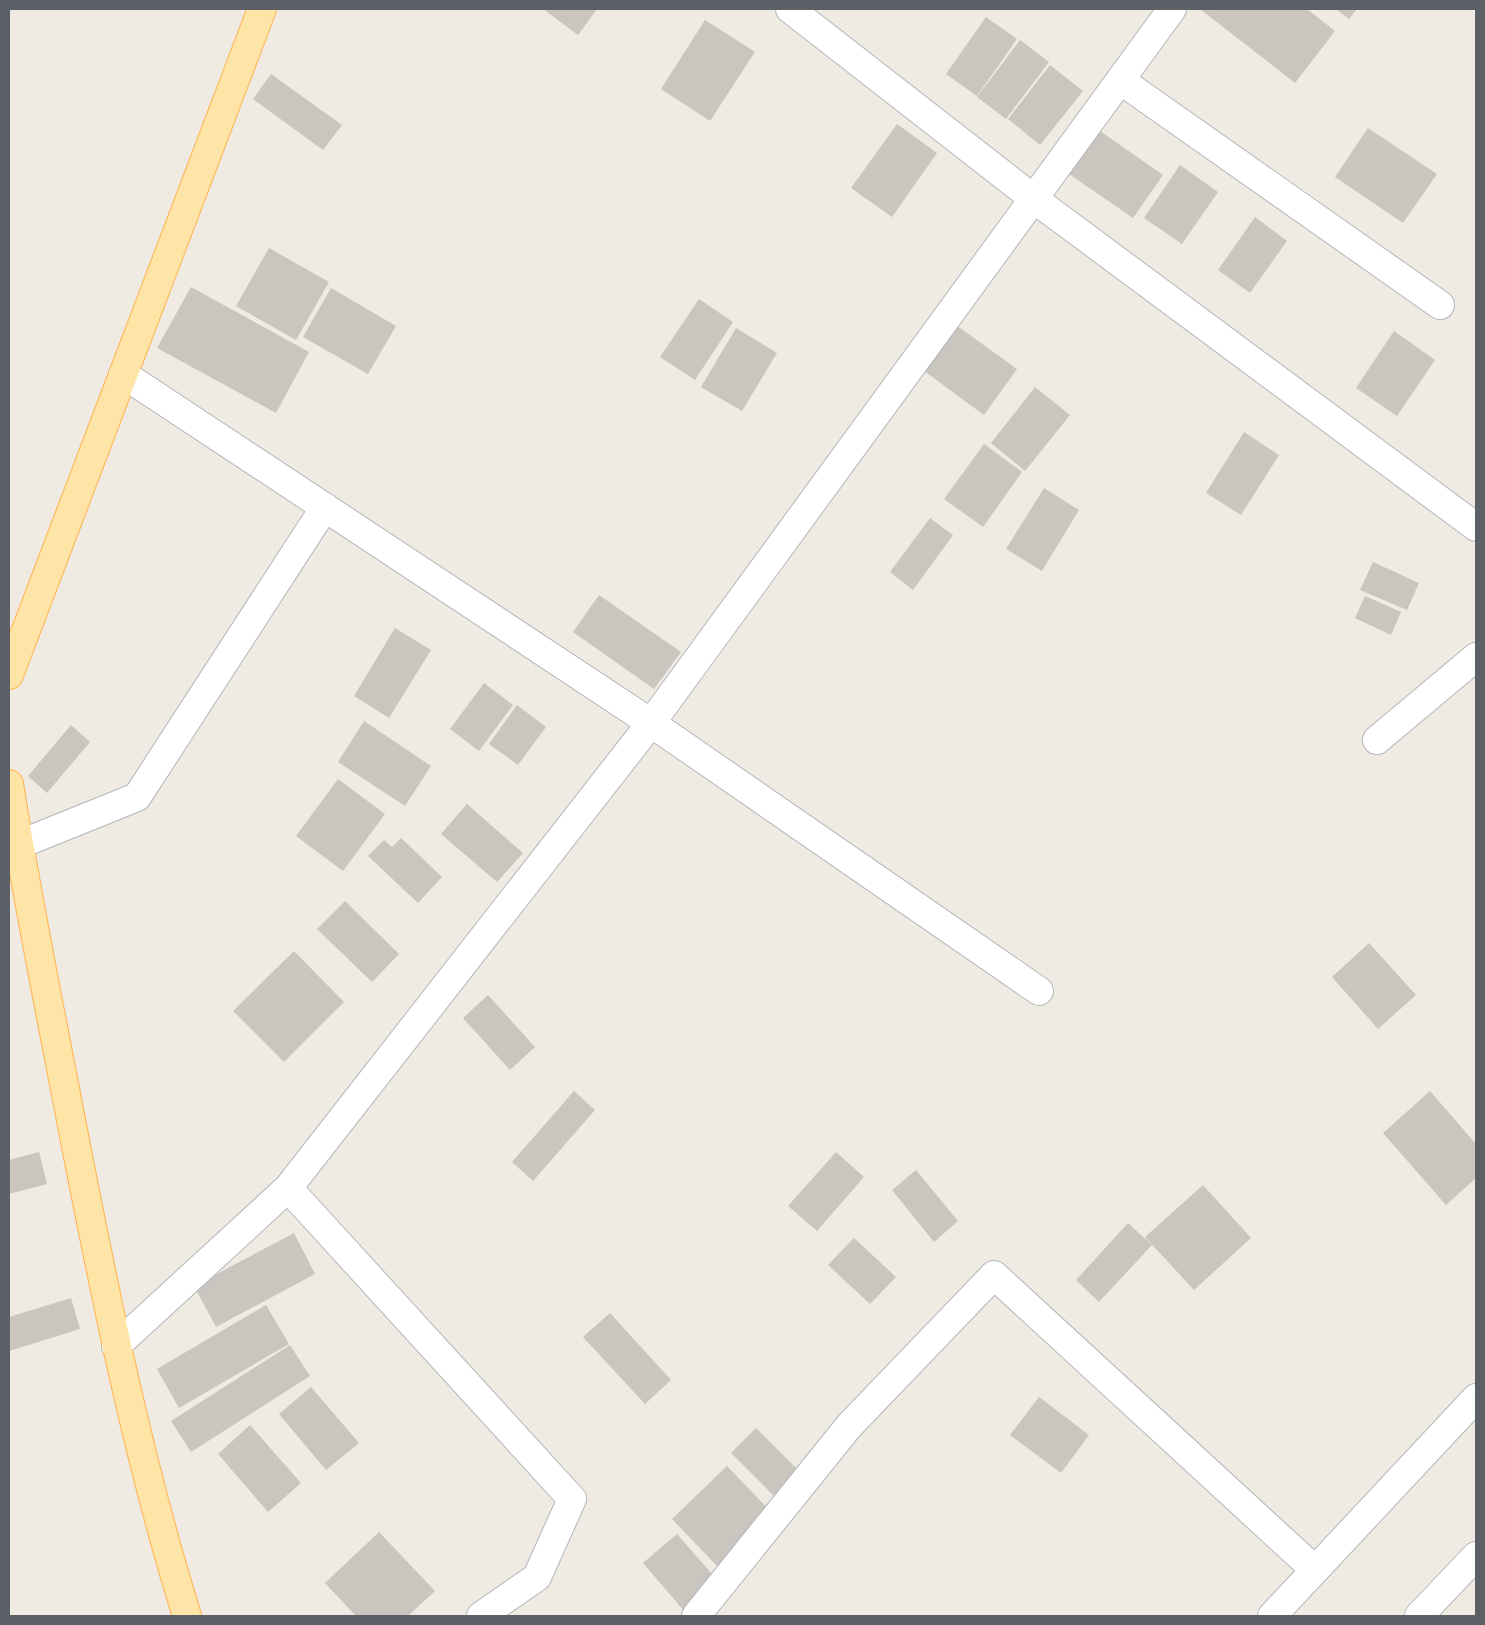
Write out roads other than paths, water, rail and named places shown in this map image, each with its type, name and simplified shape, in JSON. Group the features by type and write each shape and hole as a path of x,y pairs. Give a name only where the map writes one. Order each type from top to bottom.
{"main road":[{"path":"9,675 262,9"},
{"path":"9,784 14,850 25,886 116,1346 167,1554 187,1616"}],"street":[{"path":"790,9 1034,199 1476,527"},
{"path":"116,1346 288,1188 651,723 1172,9"},
{"path":"1120,80 1440,304"},
{"path":"123,374 651,723 1039,991"},
{"path":"14,850 137,798 325,507"},
{"path":"1377,740 1476,657"},
{"path":"288,1188 572,1499 537,1577 481,1616"},
{"path":"696,1616 850,1426 994,1275 1315,1570"},
{"path":"1272,1616 1476,1398"},
{"path":"1419,1616 1476,1556"}]}
